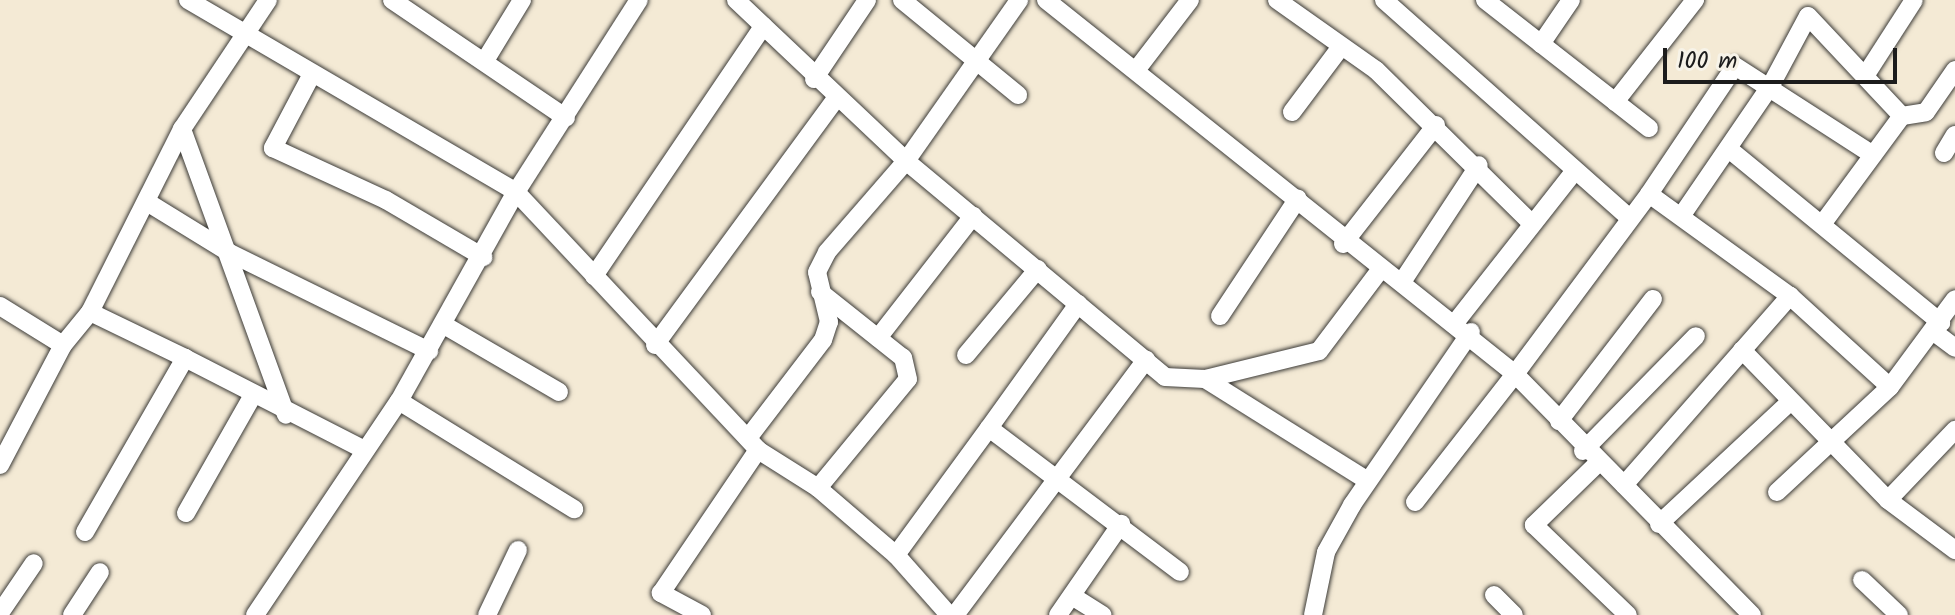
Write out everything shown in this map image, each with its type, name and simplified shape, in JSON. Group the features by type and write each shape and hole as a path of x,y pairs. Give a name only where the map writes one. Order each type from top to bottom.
{"street":[{"path":"188,0 516,192 655,345 753,444 818,488 896,555 949,615"},
{"path":"0,465 8,431 63,345 90,312 182,129 268,0"},
{"path":"392,0 486,59 566,118"},
{"path":"486,59 522,0"},
{"path":"255,615 361,448 399,401 483,257 516,192 639,0"},
{"path":"736,0 814,79 906,161 1165,377 1205,379 1319,351 1380,270"},
{"path":"814,79 867,0"},
{"path":"902,0 1018,95"},
{"path":"702,615 661,593 753,444 823,340 829,322 818,290 817,272 827,252 906,161 973,57 1019,0"},
{"path":"1137,69 1190,0"},
{"path":"1277,0 1340,48 1376,70 1479,165 1529,221"},
{"path":"1384,0 1627,216"},
{"path":"1485,0 1649,128"},
{"path":"1541,44 1571,0"},
{"path":"1615,102 1695,0"},
{"path":"1865,76 1914,0"},
{"path":"1055,2 1298,198 1343,244 1380,270 1404,279 1515,374 1583,451 1624,485 1739,611"},
{"path":"1682,215 1730,150 1771,85 1813,8 1865,76 1902,116"},
{"path":"594,276 763,26"},
{"path":"1292,112 1340,48"},
{"path":"1415,502 1515,374 1627,216 1649,194 1735,66 1771,85 1873,155"},
{"path":"1823,223 1902,116 1926,112 1955,70"},
{"path":"312,74 273,148 386,200 483,257"},
{"path":"655,345 836,99"},
{"path":"1343,244 1436,125"},
{"path":"182,129 230,253 286,415"},
{"path":"1944,153 1955,135"},
{"path":"1730,150 1823,223 1938,328 1955,348"},
{"path":"1404,279 1479,165"},
{"path":"1313,615 1326,552 1529,221 1574,172"},
{"path":"1649,194 1790,296 1890,387"},
{"path":"1220,316 1298,198"},
{"path":"147,202 230,253 429,351"},
{"path":"878,338 973,216"},
{"path":"966,355 1038,269"},
{"path":"818,290 903,358 908,379 818,488"},
{"path":"1624,485 1790,296"},
{"path":"1559,421 1653,299"},
{"path":"1777,492 1833,446 1890,387 1938,328 1955,299"},
{"path":"896,555 1078,304"},
{"path":"0,306 63,345"},
{"path":"90,312 185,358 286,415 361,448"},
{"path":"444,325 559,392"},
{"path":"1583,451 1696,336"},
{"path":"1742,350 1888,500 1954,546"},
{"path":"85,532 185,358"},
{"path":"955,615 1062,477 1146,360"},
{"path":"1205,379 1368,481"},
{"path":"186,513 253,395"},
{"path":"399,401 574,509"},
{"path":"1659,524 1791,401"},
{"path":"989,428 1062,477 1180,572"},
{"path":"1888,500 1955,430"},
{"path":"1597,464 1534,525 1628,615"},
{"path":"1058,615 1121,524"},
{"path":"487,615 518,550"},
{"path":"0,613 34,563"},
{"path":"72,615 100,572"},
{"path":"1862,580 1899,615"},
{"path":"1494,595 1514,615"},
{"path":"1072,596 1102,615"},
{"path":"925,615 938,599"}]}
